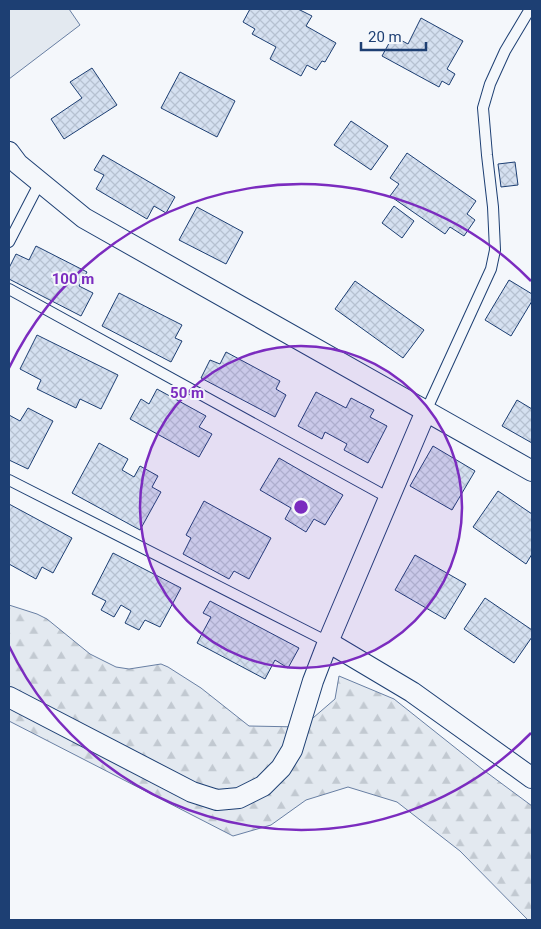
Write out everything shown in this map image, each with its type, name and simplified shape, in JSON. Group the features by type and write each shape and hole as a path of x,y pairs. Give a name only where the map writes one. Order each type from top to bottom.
{"street":[{"path":"9,152 18,164 84,218 532,471"},
{"path":"9,697 192,792 217,800 239,798 263,786 281,768 292,750 313,681 328,642 426,411"},
{"path":"328,642 412,692 532,778"}],"lane":[{"path":"426,411 491,269 495,250 495,233 483,108 490,84 505,51 530,9"},
{"path":"9,242 40,182"},
{"path":"9,289 390,498"},
{"path":"9,480 328,642"}],"green space":[{"path":"9,9 69,9 80,25 9,79"},
{"path":"9,605 47,619 90,654 116,667 129,669 161,664 168,667 201,688 249,726 300,727 306,724 335,699 339,676 394,699 532,806 532,920 528,920 460,851 397,802 348,787 306,800 271,825 233,836 9,721"}],"building":[{"path":"250,9 298,9 312,16 306,26 336,43 325,62 322,61 316,70 307,65 301,76 270,59 276,47 252,34 255,29 243,22"},
{"path":"421,18 463,41 447,69 455,74 449,85 442,81 439,87 382,56 393,36 408,44"},
{"path":"92,68 117,105 64,139 51,119 82,98 70,82"},
{"path":"180,72 235,101 217,137 161,108"},
{"path":"351,121 388,146 371,170 334,145"},
{"path":"407,153 476,201 467,214 475,220 464,236 450,227 445,234 390,196 399,184 390,178"},
{"path":"103,155 175,197 166,213 154,206 147,219 96,189 104,175 94,170"},
{"path":"515,162 518,185 501,187 498,164"},
{"path":"394,206 414,221 402,238 382,223"},
{"path":"197,207 243,232 226,264 179,240"},
{"path":"36,246 87,272 79,286 93,293 81,316 9,279 9,268 16,254 29,260"},
{"path":"509,280 532,294 532,301 511,336 485,320"},
{"path":"355,281 424,330 403,358 335,309"},
{"path":"119,293 182,325 175,338 182,341 171,362 102,326"},
{"path":"37,335 118,375 101,409 80,399 76,408 37,389 41,380 20,369"},
{"path":"226,352 280,381 276,389 286,395 275,417 201,378 210,360 220,364"},
{"path":"157,389 206,416 199,427 212,434 199,457 130,419 141,399 149,404"},
{"path":"316,392 346,408 351,398 374,410 370,417 387,426 368,463 344,450 347,444 325,432 322,439 298,426"},
{"path":"517,400 532,409 532,443 502,426"},
{"path":"28,408 53,421 28,469 9,460 9,415 20,421"},
{"path":"99,443 128,459 122,470 134,477 140,466 158,476 152,487 161,492 140,530 72,493"},
{"path":"433,446 475,471 452,510 410,486"},
{"path":"279,458 343,495 325,525 314,519 306,532 285,519 291,508 260,490"},
{"path":"498,491 532,514 532,554 526,564 473,527"},
{"path":"204,501 271,538 249,579 234,571 229,579 183,554 191,538 186,535"},
{"path":"9,504 72,538 53,573 42,567 36,579 9,564"},
{"path":"113,553 181,588 160,627 145,620 139,630 125,623 131,611 121,605 114,617 101,610 106,601 92,594"},
{"path":"415,555 466,584 445,619 395,590"},
{"path":"485,598 532,630 532,637 514,663 464,629"},
{"path":"210,601 299,648 288,668 275,660 265,679 197,643 211,617 203,613"}]}
